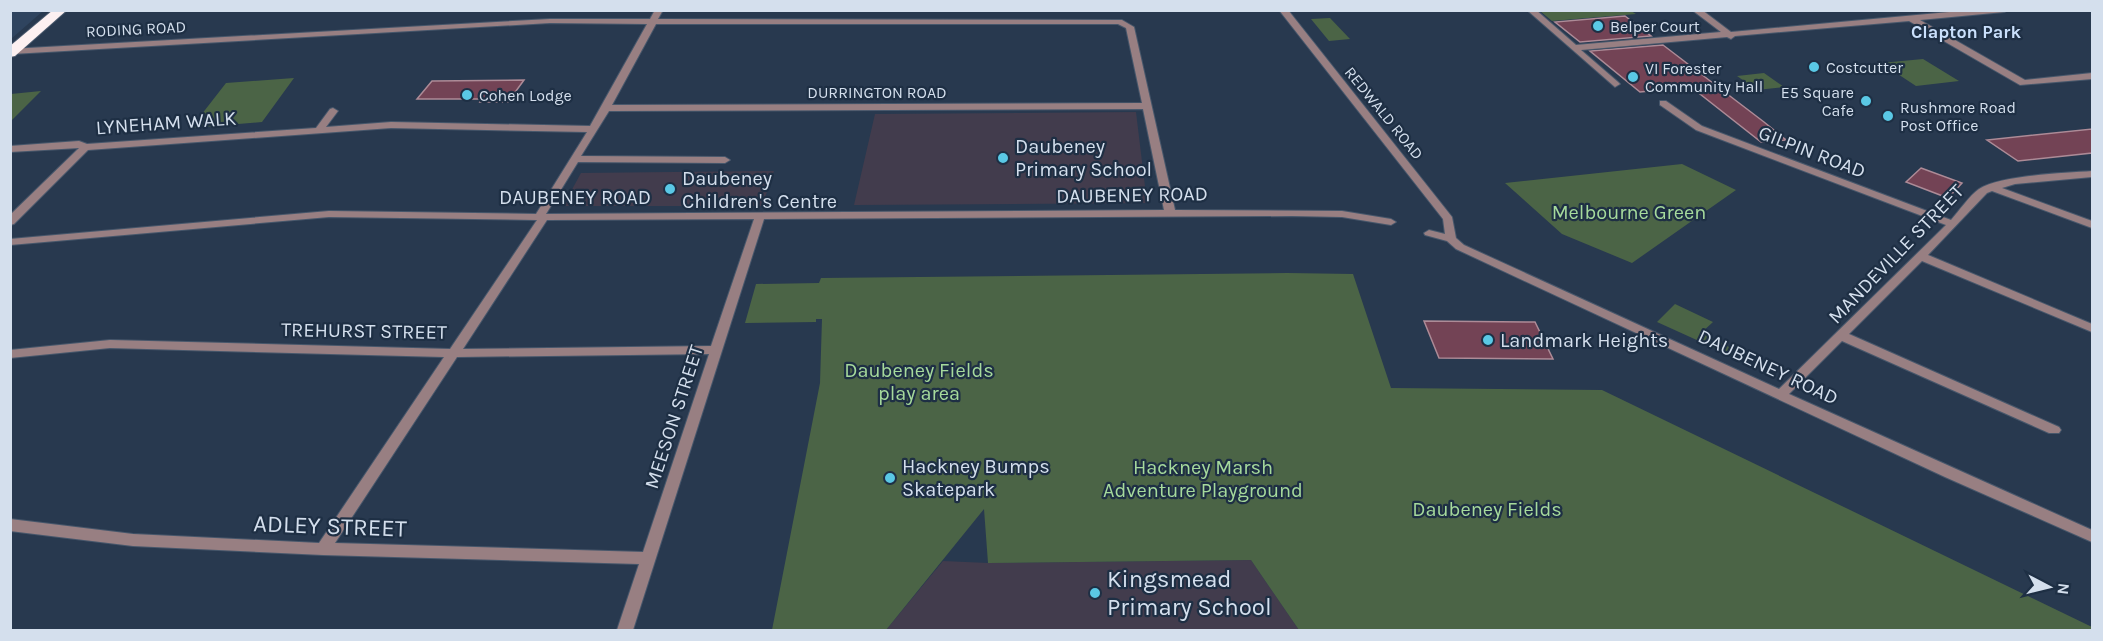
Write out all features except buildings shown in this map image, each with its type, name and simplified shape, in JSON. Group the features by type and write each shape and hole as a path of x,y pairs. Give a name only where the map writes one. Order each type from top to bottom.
{"highway":[{"path":"11,52 61,10"}],"street":[{"path":"323,549 542,217 660,10"},
{"name":"REDWALD ROAD","path":"1283,10 1448,219 1451,239"},
{"path":"1532,10 1616,84"},
{"path":"1696,10 1731,36"},
{"path":"1574,48 1731,36 2004,10"},
{"path":"1912,19 2023,83 2092,76"},
{"name":"RODING ROAD","path":"11,52 550,21 1126,23 1130,27 1148,106"},
{"name":"GILPIN ROAD","path":"1663,103 1699,128 1953,224"},
{"path":"1148,106 1170,213"},
{"name":"DURRINGTON ROAD","path":"606,108 1148,106"},
{"path":"319,130 333,111"},
{"name":"LYNEHAM WALK","path":"10,222 85,147 391,125 593,129"},
{"path":"10,149 79,144 85,147"},
{"path":"574,159 725,160"},
{"name":"MANDEVILLE STREET","path":"1781,394 1842,336 1983,191 2014,181 2092,174"},
{"path":"1990,187 2092,225"},
{"name":"DAUBENEY ROAD","path":"10,242 329,214 542,217 1342,214 1391,222"},
{"name":"MEESON STREET","path":"625,630 760,216"},
{"name":"DAUBENEY ROAD","path":"1429,233 1451,239 1460,247 2092,536"},
{"path":"1921,256 2092,328"},
{"path":"1842,336 2054,430"},
{"name":"TREHURST STREET","path":"10,354 110,344 453,352 717,350"},
{"name":"ADLEY STREET","path":"10,525 133,540 323,549 649,558"}],"shaded area":[{"path":"11,10 43,10 43,11 11,39"},
{"name":"Daubeney Primary School","path":"1136,112 1147,203 854,205 875,114"},
{"name":"Daubeney Children's Centre","path":"774,171 762,206 563,206 581,173"},
{"name":"Kingsmead Primary School","path":"1251,560 1299,630 886,630 943,561 988,563"}],"green space":[{"path":"1540,11 1631,11 1636,14 1552,21"},
{"path":"1330,18 1350,39 1329,41 1311,19"},
{"path":"1923,59 1959,81 1916,86 1881,63"},
{"path":"1764,73 1784,87 1757,90 1737,76"},
{"path":"294,78 262,122 191,128 226,83"},
{"path":"41,91 11,121 11,94"},
{"name":"Melbourne Green","path":"1682,164 1736,190 1632,263 1562,234 1505,183"},
{"name":"Daubeney Fields","path":"1353,274 1391,388 1602,390 2092,627 2092,630 1299,630 1251,560 988,563 984,509 886,630 772,630 820,383 822,319 816,319 816,322 745,323 756,284 819,283 821,278"},
{"path":"1675,304 1713,322 1701,333 1737,351 1732,356 1657,322"}],"place":[{"name":"Belper Court","path":"1598,26"},
{"name":"Costcutter","path":"1814,67"},
{"name":"VI Forester Community Hall","path":"1633,77"},
{"name":"Cohen Lodge","path":"467,95"},
{"name":"E5 Square Cafe","path":"1866,101"},
{"name":"Rushmore Road Post Office","path":"1888,116"},
{"name":"Daubeney Primary School","path":"1003,158"},
{"name":"Daubeney Children's Centre","path":"670,189"},
{"name":"Landmark Heights","path":"1488,340"},
{"name":"Hackney Bumps Skatepark","path":"890,478"},
{"name":"Kingsmead Primary School","path":"1095,593"}],"district":[{"name":"Clapton Park","path":"1966,32"}],"park label":[{"name":"Daubeney Fields play area","path":"919,382"},
{"name":"Hackney Marsh Adventure Playground","path":"1203,478"}]}
